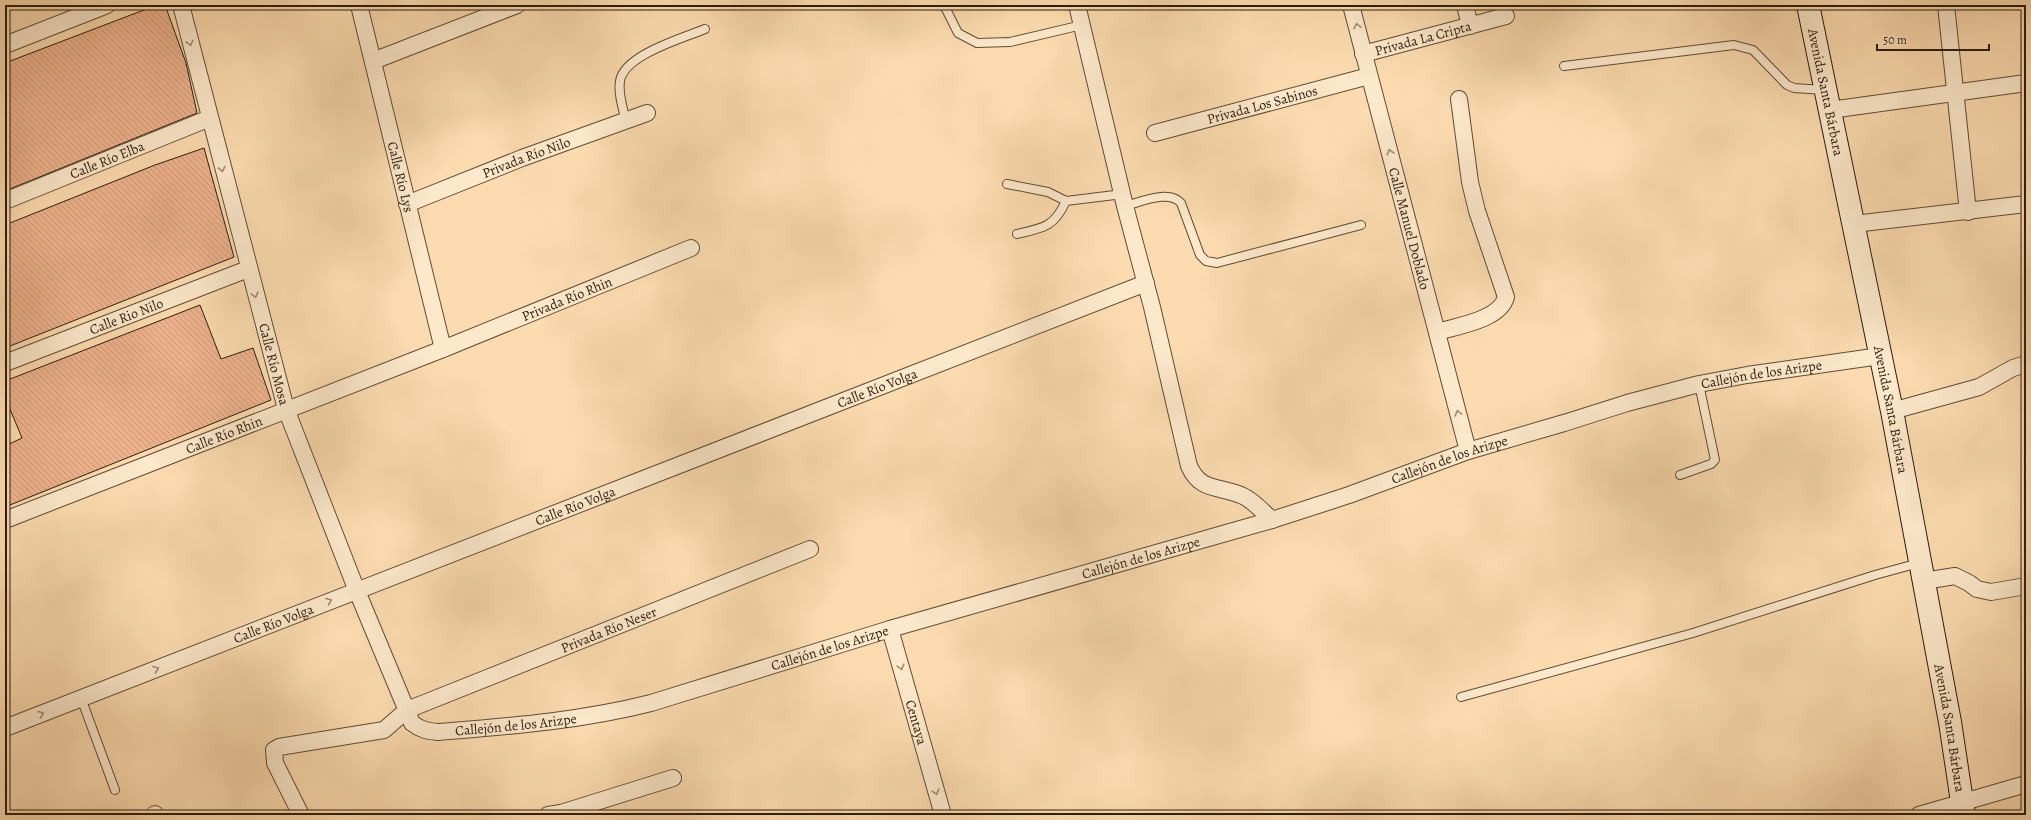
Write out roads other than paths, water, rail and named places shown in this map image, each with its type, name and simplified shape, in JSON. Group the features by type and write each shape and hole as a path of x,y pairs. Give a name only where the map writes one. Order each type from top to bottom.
{"street":[{"path":"5,45 107,5"},
{"name":"Calle Río Mosa","path":"181,5 248,269 286,409 356,591 407,710"},
{"name":"Calle Río Lys","path":"359,5 406,204 443,349"},
{"path":"373,61 517,5"},
{"path":"1077,5 1192,473 1201,483 1207,486 1243,496 1255,504 1272,520"},
{"name":"Calle Manuel Doblado","path":"1352,5 1363,54 1468,451"},
{"path":"1465,5 1470,26"},
{"name":"Avenida Santa Bárbara","path":"1808,5 1892,410 1963,808"},
{"path":"1946,5 1968,212"},
{"name":"Privada La Cripta","path":"1363,54 1506,16"},
{"name":"Privada Los Sabinos","path":"1154,133 1369,76"},
{"path":"1828,100 1956,92 2026,83"},
{"path":"1437,332 1489,317 1502,307 1506,297 1477,211 1470,182 1459,99"},
{"name":"Privada Río Nilo","path":"406,204 522,158 647,114"},
{"name":"Calle Río Elba","path":"5,201 210,118"},
{"path":"1854,224 1968,212 2026,204"},
{"name":"Privada Río Rhin","path":"443,349 692,248"},
{"name":"Calle Rio Nilo","path":"5,363 248,269"},
{"name":"Calle Río Volga","path":"5,728 1146,283"},
{"name":"Calle Río Rhin","path":"5,520 286,409 443,349"},
{"name":"Callejón de los Arizpe","path":"407,710 412,722 419,729 438,732 580,718 650,703 890,629 1272,520 1349,495 1468,451 1564,424 1627,403 1699,384 1747,375 1880,356"},
{"path":"1892,410 1979,387 2013,368 2026,364"},
{"name":"Privada Río Neser","path":"301,815 275,763 274,750 286,744 384,730 407,710 810,549"},
{"path":"1922,572 1955,576 1977,589 1991,592 2026,586"},
{"name":"Centaya","path":"890,629 943,815"},
{"path":"557,814 673,778"},
{"path":"1920,815 1963,808 2026,784"}],"lane":[{"path":"944,5 958,33 977,44 1010,42 1082,26"},
{"path":"626,121 620,80 630,64 646,53 705,29"},
{"path":"1564,66 1734,45 1752,50 1787,85 1828,100"},
{"path":"1007,184 1048,192 1066,201 1124,200 1169,196 1177,198 1181,203 1200,255 1206,261 1217,262 1361,225"},
{"path":"1017,234 1043,228 1059,215 1066,201"},
{"path":"1680,475 1712,464 1715,460 1699,384"},
{"path":"1461,697 1693,633 1875,575 1922,572"},
{"path":"81,698 115,790"}]}
